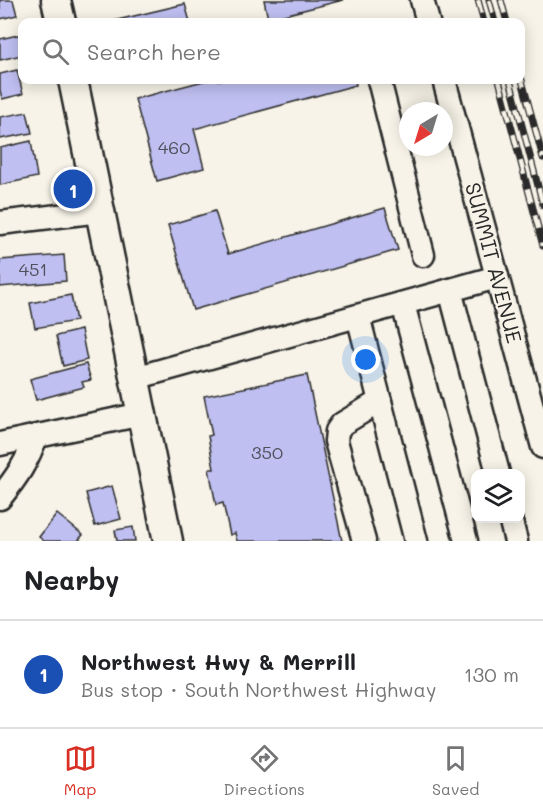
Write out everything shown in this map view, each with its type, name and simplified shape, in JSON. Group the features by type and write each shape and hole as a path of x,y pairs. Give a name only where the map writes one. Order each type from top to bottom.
{"main road":[{"path":"56,0 60,18"},
{"path":"73,84 168,541"}],"street":[{"path":"422,0 427,18"},
{"path":"380,84 423,255"},
{"name":"SUMMIT AVENUE","path":"445,84 543,447"},
{"path":"0,223 100,211"},
{"path":"135,378 497,277"},
{"path":"450,290 497,469"},
{"path":"403,303 466,541"},
{"path":"358,316 416,541"},
{"path":"364,541 336,441 337,431 342,424 380,401"},
{"path":"0,444 142,414"},
{"path":"0,498 21,471 36,436"},
{"path":"511,523 516,541"}],"building":[{"path":"0,0 13,0 17,15 0,19"},
{"path":"264,0 343,0 272,18 268,18"},
{"path":"185,4 189,18 126,18"},
{"path":"18,35 18,56 0,60 0,39"},
{"path":"17,70 18,84 20,84 23,94 2,99 0,74"},
{"path":"192,84 356,85 194,129 204,168 157,181 135,99"},
{"path":"27,112 32,133 0,139 0,117"},
{"path":"31,141 37,177 0,185 0,148"},
{"path":"385,208 398,250 193,310 168,225 215,211 228,254"},
{"path":"64,255 66,281 0,287 0,260"},
{"path":"71,295 76,321 35,328 30,303"},
{"path":"81,330 87,360 63,366 56,336"},
{"path":"86,364 91,380 82,382 84,387 36,400 30,379"},
{"path":"307,375 342,541 237,541 235,533 230,535 223,503 216,505 209,469 214,469 208,436 212,435 204,396"},
{"path":"112,486 121,519 95,526 86,493"},
{"path":"57,514 83,535 79,539 81,541 44,541 39,537"},
{"path":"133,527 135,541 117,541 115,530"}],"railway":[{"path":"478,0 483,18"},
{"path":"489,0 494,18"},
{"path":"501,0 506,18"},
{"path":"500,84 543,246"},
{"path":"511,84 543,205"},
{"path":"523,84 543,158"}],"place":[{"name":"Northwest Hwy & Merrill","path":"73,189"}]}
